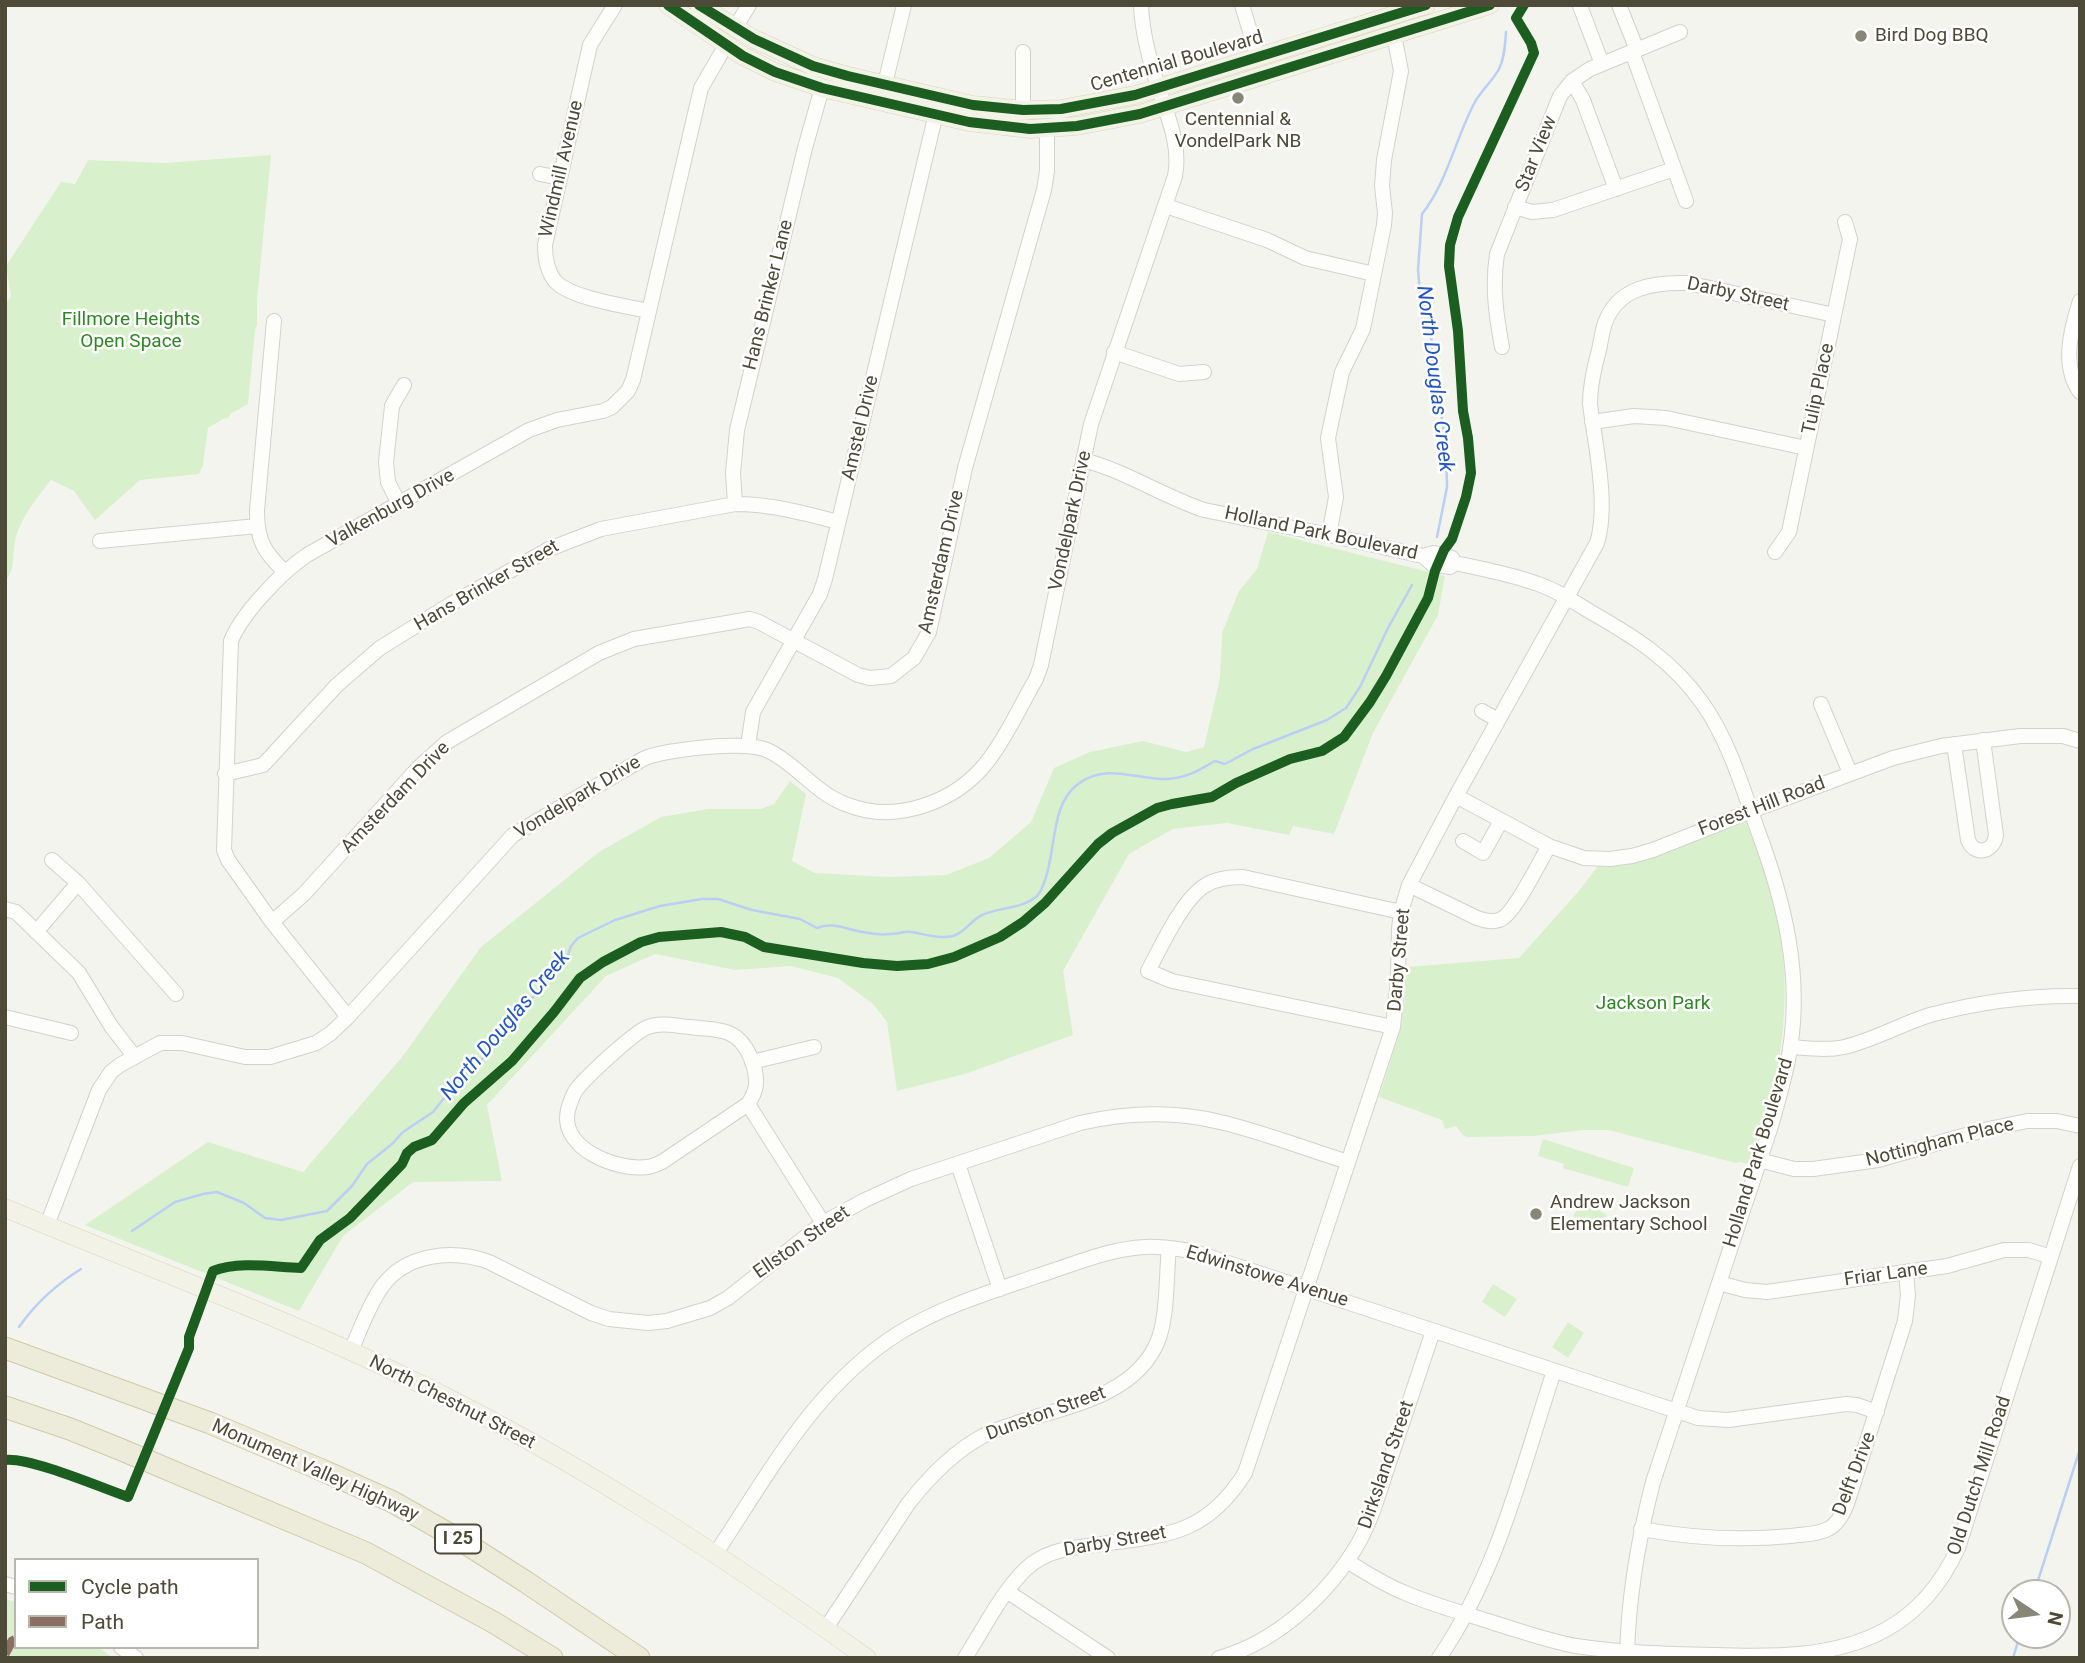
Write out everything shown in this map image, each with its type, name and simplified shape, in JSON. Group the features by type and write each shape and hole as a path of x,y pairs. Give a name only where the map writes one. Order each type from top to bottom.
{"highway":[{"name":"Monument Valley Highway","path":"5,1348 209,1423 393,1502 465,1543 639,1658"},
{"path":"5,1407 122,1450 366,1553 493,1622 552,1658"}],"main road":[{"name":"Centennial Boulevard","path":"668,5 743,56 775,72 822,88 935,115 1004,127 1047,128 1114,120 1165,107 1490,5"},
{"name":"Centennial Boulevard","path":"699,5 783,54 813,66 1005,110 1061,109 1158,89 1426,5"},
{"name":"North Chestnut Street","path":"5,1208 206,1289 406,1376 587,1473 716,1553 867,1658"}],"street":[{"name":"Windmill Avenue","path":"615,5 590,45 545,245 545,257 554,280 575,294 649,311"},
{"path":"735,28 750,5"},
{"path":"885,84 904,5"},
{"name":"Vondelpark Drive","path":"47,1225 99,1090 111,1072 160,1043 171,1042 245,1057 270,1057 316,1043 348,1017 513,835 652,755 661,752 759,747 770,751 817,789 841,802 849,806 882,811 899,811 930,804 961,787 975,775 995,750 1036,679 1041,665 1091,424 1166,206 1177,166 1175,144 1147,48 1141,5"},
{"path":"1242,5 1258,58"},
{"path":"1619,5 1686,201"},
{"path":"1580,6 1602,64"},
{"name":"Star View","path":"1502,347 1494,301 1497,254 1560,96 1579,75 1680,32"},
{"path":"1329,535 1336,497 1328,438 1342,372 1363,329 1385,214 1382,186 1384,160 1401,71 1394,35"},
{"name":"Valkenburg Drive","path":"348,1017 272,922 228,860 224,850 231,641 242,621 285,572 307,555 542,425 612,407 628,391 633,380 701,88 726,45"},
{"path":"1023,52 1023,110"},
{"path":"1572,81 1583,100 1616,189"},
{"name":"Hans Brinker Lane","path":"735,504 733,473 737,430 804,148 822,88"},
{"name":"Amstel Drive","path":"748,746 753,712 820,594 941,97"},
{"name":"Amsterdam Drive","path":"272,922 304,894 418,768 447,742 599,653 634,639 740,620 760,621 858,675 881,678 891,676 908,663 929,632 965,468 1044,190 1047,128"},
{"path":"1515,207 1540,213 1674,169"},
{"path":"540,174 560,178"},
{"path":"1166,206 1267,240 1305,258 1374,274"},
{"name":"Tulip Place","path":"1775,552 1789,532 1850,239 1845,222"},
{"name":"Darby Street","path":"965,1658 1007,1592 1020,1574 1034,1562 1061,1550 1168,1534 1206,1518 1239,1483 1252,1456 1393,1027 1401,912 1409,886 1597,543 1602,504 1590,390 1605,323 1611,311 1632,291 1646,285 1688,283 1834,315"},
{"path":"2080,301 2069,358 2070,372 2080,392"},
{"path":"274,321 257,526 265,550 285,572"},
{"path":"1115,352 1179,374 1204,372"},
{"path":"399,504 388,482 386,462 392,406 404,385"},
{"path":"1592,422 1634,416 1666,418 1806,448"},
{"name":"Holland Park Boulevard","path":"1083,460 1120,471 1204,510 1423,556 1434,553 1452,558 1455,563 1525,579 1566,597 1646,645 1687,684 1704,705 1724,742 1776,878 1786,919 1794,980 1790,1047 1784,1081 1641,1529 1633,1578 1627,1655"},
{"name":"Hans Brinker Street","path":"226,774 263,765 337,685 380,648 549,549 601,529 735,504 783,508 838,522"},
{"path":"100,541 257,526"},
{"path":"1821,704 1850,773"},
{"path":"1482,711 1498,720"},
{"name":"Forest Hill Road","path":"1456,796 1549,846 1584,858 1610,859 1653,850 1893,758 1983,740 2047,735 2080,741"},
{"path":"1954,744 1968,840 1971,847 1983,851 1991,848 1996,835 1983,740"},
{"path":"1463,841 1483,853 1501,821"},
{"path":"1409,886 1477,918 1486,921 1500,920 1511,912 1549,846"},
{"path":"52,860 78,883 176,994"},
{"path":"1393,1027 1172,981 1148,971 1177,918 1194,894 1206,884 1219,879 1243,877 1401,912"},
{"path":"36,932 78,883"},
{"path":"5,909 16,912 79,974 111,1026 134,1056"},
{"path":"1790,1047 1818,1049 1844,1046 1927,1016 1975,1004 2037,997 2080,996"},
{"path":"5,1017 71,1033"},
{"path":"663,1024 722,1031 740,1040 752,1062 756,1086 748,1104 662,1162 649,1167 622,1166 583,1149 573,1138 568,1126 567,1114 576,1090 635,1034 648,1027 663,1024"},
{"path":"752,1062 814,1047"},
{"path":"748,1104 823,1223"},
{"name":"Ellston Street","path":"351,1351 373,1301 386,1282 403,1268 429,1257 454,1254 473,1256 489,1262 609,1319 648,1323 690,1315 728,1298 823,1223 865,1200 911,1179 1080,1122 1158,1115 1193,1117 1220,1122 1348,1162"},
{"name":"Nottingham Place","path":"1759,1160 1794,1169 1813,1169 1878,1160 1975,1132 2027,1121 2057,1121 2080,1126"},
{"path":"958,1164 1000,1289"},
{"name":"Old Dutch Mill Road","path":"1347,1561 1402,1592 1466,1614 1546,1639 1627,1655 1788,1655 1849,1645 1884,1631 1919,1606 1944,1576 1958,1548 2080,1167"},
{"name":"Edwinstowe Avenue","path":"716,1553 811,1412 839,1380 871,1352 929,1317 1000,1289 1110,1253 1145,1247 1192,1251 1698,1418 1728,1420 1846,1404 1877,1412"},
{"name":"Dunston Street","path":"826,1628 908,1504 923,1485 963,1448 1005,1427 1105,1393 1124,1384 1138,1372 1149,1358 1162,1325 1169,1248"},
{"name":"Friar Lane","path":"1719,1283 1767,1292 1906,1273 1962,1263 2004,1250 2029,1250 2051,1257"},
{"name":"Delft Drive","path":"1641,1529 1702,1538 1756,1539 1816,1533 1828,1529 1843,1515 1905,1321 1908,1295 1906,1273"},
{"name":"Dirksland Street","path":"1219,1658 1249,1646 1291,1620 1327,1586 1347,1561 1375,1504 1433,1331"},
{"path":"1439,1658 1466,1614 1496,1548 1554,1371"},
{"path":"1007,1592 1108,1658"}],"green space":[{"name":"Fillmore Heights Open Space","path":"271,155 248,404 230,414 229,418 208,428 203,465 199,474 140,480 95,520 74,491 51,480 21,524 15,541 12,567 5,582 5,305 11,296 6,266 61,182 75,184 88,160 165,163"},
{"path":"1268,532 1445,576 1438,615 1373,733 1334,834 1293,826 1289,835 1227,823 1173,829 1129,854 1063,971 1073,1035 965,1074 897,1091 887,1022 873,1004 838,978 791,966 735,970 655,954 606,976 487,1105 502,1181 413,1182 343,1236 299,1311 85,1225 208,1142 303,1172 402,1057 481,947 599,852 661,817 708,809 761,809 774,804 790,781 806,794 792,861 815,873 890,877 946,875 989,858 1031,822 1054,768 1090,752 1143,741 1186,752 1204,747 1220,678 1222,633 1239,591 1257,569"},
{"name":"Jackson Park","path":"1746,822 1771,888 1776,910 1783,956 1785,1002 1777,1070 1749,1164 1608,1130 1533,1136 1467,1137 1456,1126 1445,1129 1442,1120 1379,1097 1399,1034 1407,967 1519,958 1598,866 1638,862"},
{"path":"1543,1139 1634,1168 1628,1187 1563,1168 1564,1164 1538,1156"},
{"path":"1583,1200 1607,1215 1597,1231 1573,1216"},
{"path":"1493,1284 1517,1299 1505,1317 1482,1302"},
{"path":"1568,1322 1584,1333 1568,1358 1552,1347"},
{"path":"5,1599 14,1601 14,1649 101,1649 113,1658 5,1658"}],"waterway":[{"name":"North Douglas Creek","path":"1437,537 1447,487 1446,445 1433,364 1430,319 1420,294 1418,270 1422,214 1439,187 1476,100 1499,69 1504,55 1506,32"},
{"name":"North Douglas Creek","path":"132,1231 175,1202 217,1192 244,1203 265,1218 281,1220 327,1211 352,1186 367,1164 403,1132 433,1112 456,1083 478,1064 512,1020 566,961 571,946 578,938 615,920 660,906 718,899 752,910 800,919 817,928 834,926 877,934 908,932 947,937 961,932 982,915 1031,900 1042,889 1063,803 1078,784 1090,777 1114,773 1164,779 1181,777 1215,761 1225,764 1253,749 1327,720 1346,708 1360,687 1412,585"},
{"name":"North Douglas Creek","path":"19,1327 47,1295 81,1269"},
{"name":"North Douglas Creek","path":"2038,1579 2080,1449"},
{"name":"North Douglas Creek","path":"2013,1658 2016,1649"}],"marked path":[{"path":"5,1654 14,1640"}],"cycle path":[{"path":"668,5 743,56 775,72 822,88 969,122 1030,129 1077,126 1140,114 1490,5"},
{"path":"699,5 754,39 813,66 973,105 1023,110 1061,109 1135,95 1426,5"},
{"path":"5,1460 48,1468 128,1497 189,1348 189,1337 213,1271 245,1265 301,1268 320,1240 350,1218 402,1164 407,1153 432,1140 464,1103 512,1061 580,978 603,962 641,942 659,937 721,932 745,937 764,947 863,963 897,966 928,964 954,957 1000,937 1023,922 1045,903 1098,844 1112,833 1157,808 1212,797 1290,759 1322,751 1344,737 1386,676 1428,598 1435,571 1452,539 1466,497 1471,473 1449,266 1450,245 1458,217 1534,53 1516,18 1524,5"}],"place":[{"name":"Bird Dog BBQ","path":"1861,36"},
{"name":"Centennial & VondelPark NB","path":"1238,98"},
{"name":"Andrew Jackson Elementary School","path":"1536,1214"}]}
